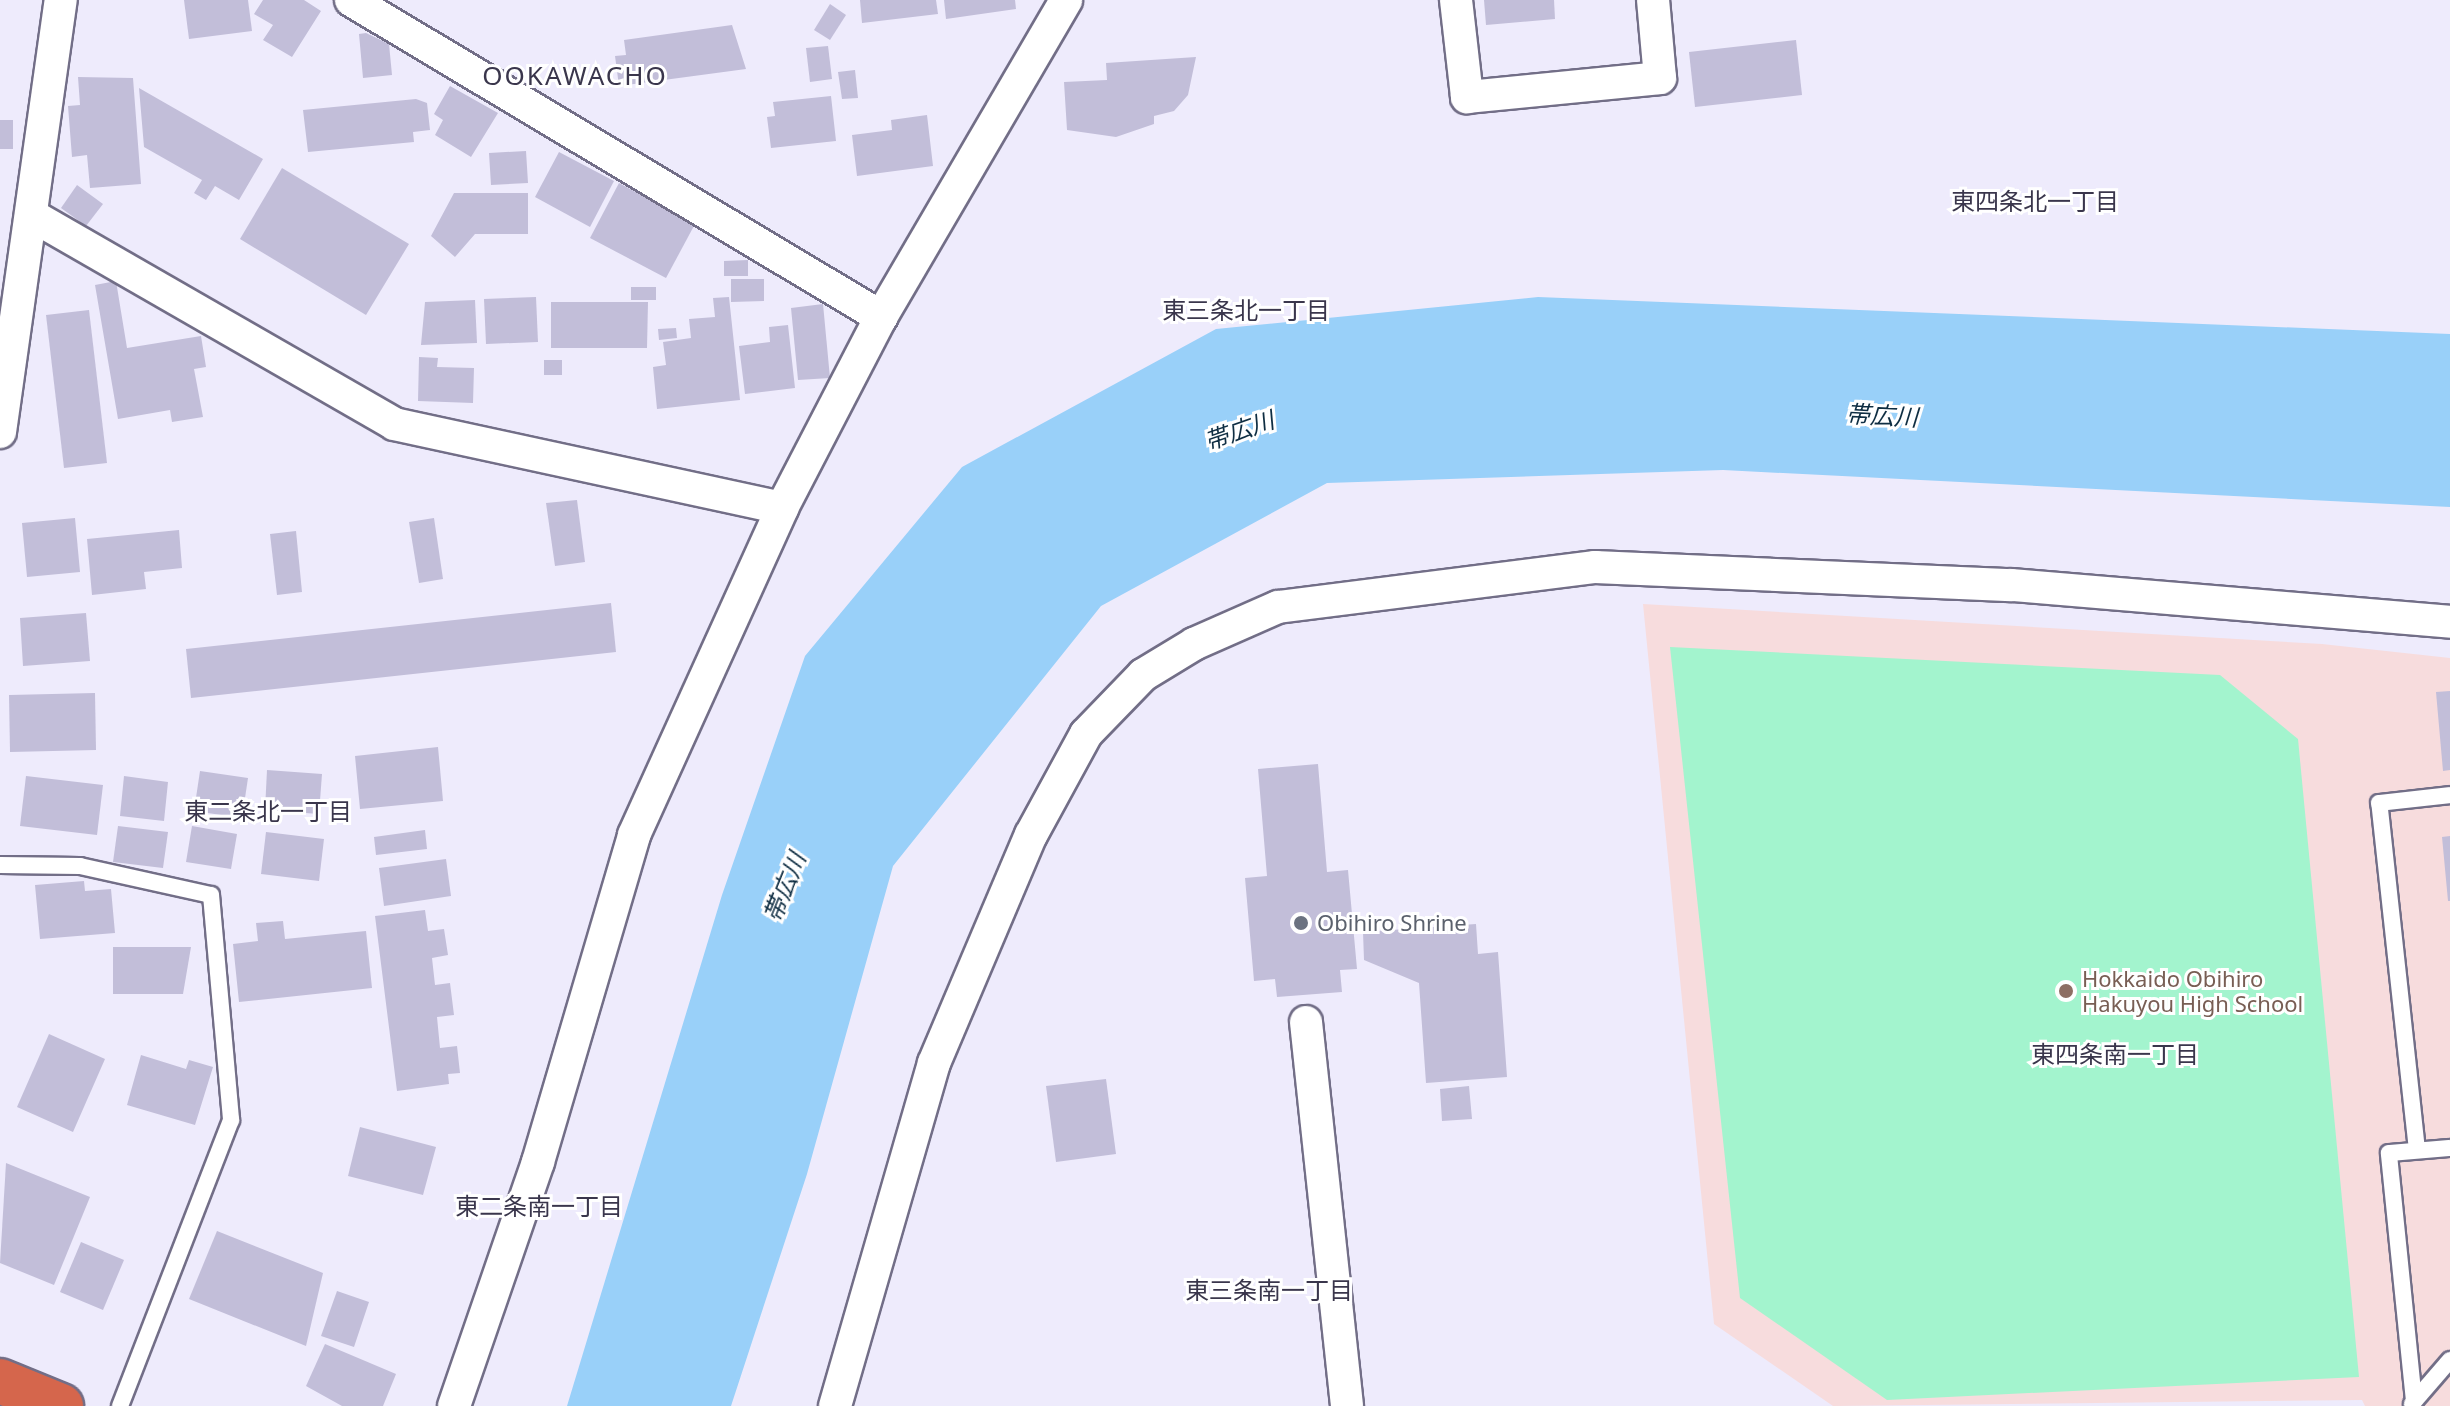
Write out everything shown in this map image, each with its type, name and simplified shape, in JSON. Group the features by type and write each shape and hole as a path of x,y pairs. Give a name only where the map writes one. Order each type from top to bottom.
{"highway":[{"path":"0,1381 61,1406"}],"street":[{"path":"1,425 33,216 61,0"},
{"path":"351,0 881,317"},
{"path":"454,1406 538,1162 634,835 782,508 881,317 1066,0"},
{"path":"1456,0 1467,97 1660,78 1653,0"},
{"path":"33,216 394,424 782,508"},
{"path":"835,1406 934,1063 1031,835 1086,734 1143,675 1194,644 1278,607 1595,567 2012,585 2450,622"},
{"path":"1306,1022 1347,1406"}],"lane":[{"path":"2417,1150 2379,803 2450,795"},
{"path":"0,865 80,866 211,895 231,1120 120,1406"},
{"path":"2412,1403 2389,1153 2450,1148"},
{"path":"2412,1403 2450,1360"}],"shaded area":[{"name":"Hokkaido Obihiro Hakuyou High School","path":"1643,604 2322,644 2450,658 2450,1406 2365,1406 2362,1400 1833,1406 1714,1324"}],"green space":[{"name":"Hokkaido Obihiro Hakuyou High School","path":"1670,647 2220,675 2298,739 2359,1377 1887,1400 1740,1298"}],"water":[{"name":"帯広川","path":"1538,297 2450,334 2450,507 1723,470 1327,483 1101,606 893,866 807,1174 731,1406 567,1406 722,895 805,656 962,467 1216,329"}],"building":[{"path":"184,0 248,0 252,31 189,39"},
{"path":"263,0 304,0 321,11 292,57 263,40 273,25 254,14"},
{"path":"860,0 936,0 938,14 862,23"},
{"path":"944,0 1015,0 1016,9 946,19"},
{"path":"1484,0 1554,0 1555,19 1486,25"},
{"path":"830,4 846,15 830,40 814,30"},
{"path":"732,25 746,69 619,86 615,56 626,55 624,40"},
{"path":"366,33 389,44 392,75 363,78 359,34"},
{"path":"1796,40 1802,95 1695,107 1689,52"},
{"path":"828,46 832,79 810,82 806,48"},
{"path":"1196,57 1188,95 1174,111 1154,116 1154,124 1116,137 1067,130 1064,82 1107,80 1106,63"},
{"path":"855,70 858,98 842,99 838,72"},
{"path":"78,77 133,78 141,184 90,188 87,155 72,157 68,106 80,105"},
{"path":"450,86 498,113 471,157 435,135 443,120 434,114"},
{"path":"139,88 263,159 239,200 215,186 206,200 194,193 202,180 144,147"},
{"path":"831,96 836,141 771,148 767,117 775,116 773,102"},
{"path":"416,99 427,103 430,130 413,132 414,142 308,152 303,110"},
{"path":"927,115 933,166 857,176 852,135 892,130 891,120"},
{"path":"0,120 13,120 13,149 0,149"},
{"path":"526,151 528,183 491,185 489,153"},
{"path":"559,152 614,181 590,227 535,197"},
{"path":"282,168 409,244 366,315 240,239"},
{"path":"619,183 695,224 666,278 590,238"},
{"path":"77,185 103,204 86,226 61,208"},
{"path":"454,193 528,193 528,234 475,234 455,257 431,236"},
{"path":"748,260 748,276 724,276 724,261"},
{"path":"731,279 764,279 764,301 731,302"},
{"path":"116,281 127,348 201,336 206,367 194,369 203,417 172,422 170,410 118,419 95,285"},
{"path":"631,287 656,287 656,300 631,300"},
{"path":"536,297 538,342 486,344 484,299"},
{"path":"729,297 740,400 657,409 653,367 666,365 663,342 691,338 689,319 715,317 713,298"},
{"path":"475,300 477,343 421,345 425,302"},
{"path":"551,302 648,302 647,348 551,348"},
{"path":"823,304 830,378 798,380 791,308"},
{"path":"89,310 107,463 64,468 46,315"},
{"path":"788,325 795,388 745,394 739,346 770,342 769,327"},
{"path":"676,328 677,338 659,340 658,329"},
{"path":"419,357 438,358 437,367 474,368 473,403 418,401"},
{"path":"544,360 562,360 562,375 544,375"},
{"path":"577,500 585,562 555,566 546,503"},
{"path":"75,518 80,572 27,577 22,523"},
{"path":"434,518 443,579 419,583 409,522"},
{"path":"179,530 182,568 144,572 146,589 92,595 87,539"},
{"path":"296,531 302,592 277,595 270,534"},
{"path":"611,603 616,652 191,698 186,649"},
{"path":"86,613 90,661 23,666 20,618"},
{"path":"2450,691 2450,770 2443,771 2436,692"},
{"path":"95,693 96,750 10,752 9,695"},
{"path":"438,747 443,801 360,809 355,756"},
{"name":"Obihiro Shrine","path":"1318,764 1327,872 1348,870 1357,969 1340,970 1342,992 1277,997 1275,979 1254,981 1245,878 1267,876 1258,769"},
{"path":"267,770 322,774 319,814 265,810"},
{"path":"200,771 248,778 242,818 194,811"},
{"path":"26,776 103,785 97,835 20,826"},
{"path":"124,776 168,782 164,821 120,816"},
{"path":"118,826 168,832 163,868 113,862"},
{"path":"192,826 237,834 231,869 186,862"},
{"path":"425,830 427,849 376,855 374,837"},
{"path":"266,832 324,839 319,881 261,874"},
{"path":"2450,836 2450,901 2448,901 2442,837"},
{"path":"446,859 451,896 384,906 379,868"},
{"path":"84,881 85,891 111,889 115,933 40,939 35,885"},
{"path":"425,910 428,931 444,929 448,955 432,958 435,985 450,983 454,1015 437,1017 440,1048 457,1046 460,1073 448,1074 449,1084 397,1091 375,916"},
{"path":"283,921 285,939 366,931 372,988 239,1002 233,944 258,941 256,923"},
{"path":"1476,924 1478,954 1498,952 1507,1077 1426,1083 1419,983 1364,960 1363,932"},
{"path":"113,947 191,947 183,994 113,994"},
{"path":"49,1034 105,1059 73,1132 17,1107"},
{"path":"141,1055 186,1069 189,1060 213,1067 195,1125 127,1105"},
{"path":"1106,1079 1116,1154 1056,1162 1046,1086"},
{"path":"1469,1086 1472,1119 1442,1121 1440,1089"},
{"path":"360,1127 436,1147 423,1195 348,1176"},
{"path":"6,1163 90,1197 54,1285 0,1263"},
{"path":"217,1231 323,1273 306,1346 189,1299"},
{"path":"81,1242 124,1260 103,1310 60,1292"},
{"path":"337,1291 369,1302 354,1347 321,1336"},
{"path":"325,1344 396,1374 383,1406 342,1406 306,1386"}],"place":[{"name":"Obihiro Shrine","path":"1301,923"},
{"name":"Hokkaido Obihiro Hakuyou High School","path":"2066,991"}],"district":[{"name":"OOKAWACHO","path":"575,76"},
{"name":"東四条北一丁目","path":"2035,201"},
{"name":"東三条北一丁目","path":"1246,310"},
{"name":"東二条北一丁目","path":"268,811"},
{"name":"東四条南一丁目","path":"2115,1054"},
{"name":"東二条南一丁目","path":"539,1206"},
{"name":"東三条南一丁目","path":"1269,1290"}]}
